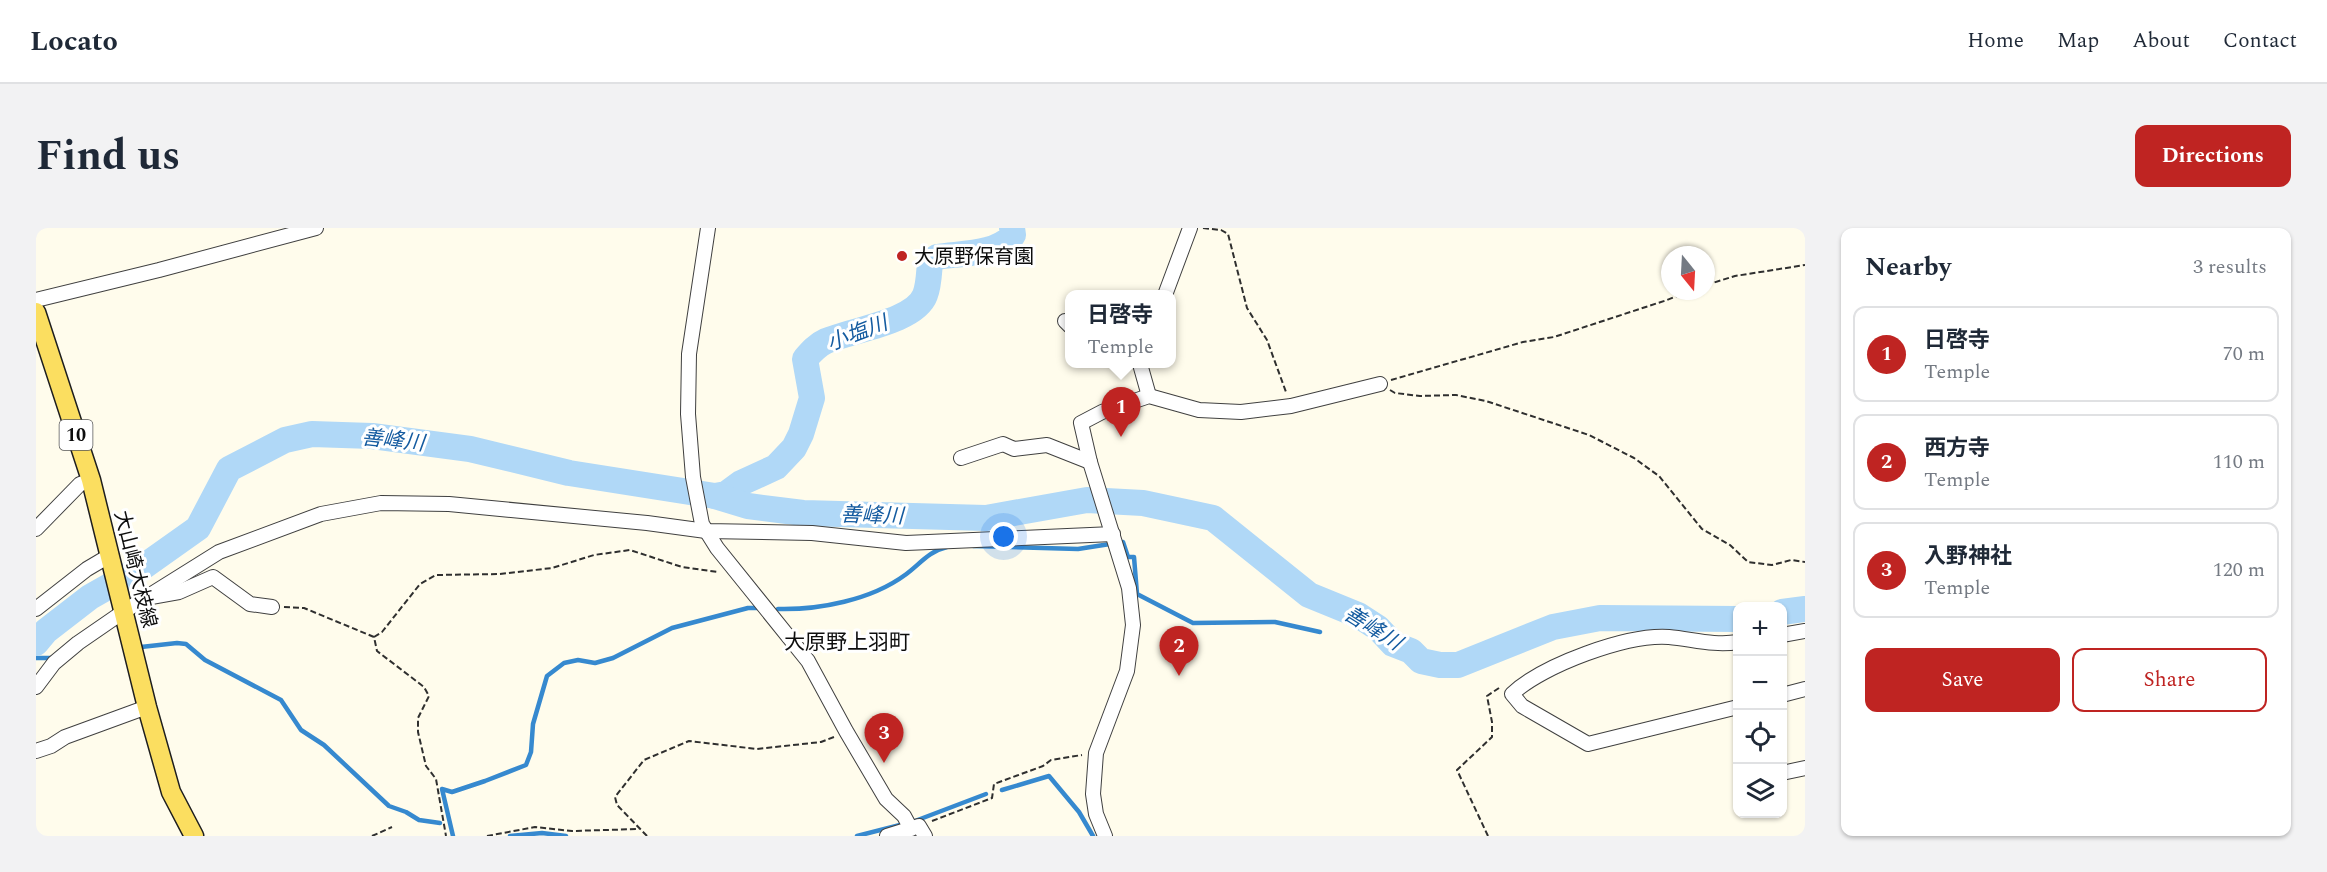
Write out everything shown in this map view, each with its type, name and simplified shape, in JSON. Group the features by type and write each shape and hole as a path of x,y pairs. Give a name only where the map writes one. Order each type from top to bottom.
{"main road":[{"name":"大山崎大枝線","path":"36,312 91,480 147,707 171,792 194,836"}],"street":[{"path":"36,300 316,228"},
{"path":"708,228 689,354 688,414 693,477 704,527 717,548 808,661 886,799 918,830"},
{"path":"1166,290 1190,228"},
{"path":"1141,368 1149,396"},
{"path":"1104,836 1096,814 1093,794 1096,753 1127,670 1133,625 1129,588 1090,462 1081,423 1102,412 1149,396 1200,410 1241,412 1291,406 1380,384"},
{"path":"961,459 1003,444 1014,450 1047,445 1090,462"},
{"path":"36,529 81,484 91,480"},
{"path":"36,687 54,663 122,608 143,599 219,552 321,514 381,503 449,504 647,523 812,533 906,543 1112,530"},
{"path":"36,609 87,569 110,558"},
{"path":"143,599 179,592 213,577 250,604 272,607"},
{"path":"1787,634 1805,631"},
{"path":"1733,643 1724,645 1668,637 1638,638 1609,644 1540,675 1512,694 1522,706 1588,744 1733,708"},
{"path":"1787,693 1805,688"},
{"path":"36,752 65,737 147,707"},
{"path":"1787,772 1805,768"},
{"path":"887,836 918,830"}],"path":[{"path":"1202,228 1221,230 1228,234 1247,308 1267,340 1291,406"},
{"path":"1715,282 1735,276 1805,265"},
{"path":"1380,384 1523,342 1554,337 1667,300"},
{"path":"1380,384 1395,393 1420,396 1456,395 1486,401 1589,435 1634,458 1659,476 1702,529 1730,545 1748,562 1772,565 1791,560 1805,562"},
{"path":"374,637 382,632 420,584 436,575 500,574 552,568 594,555 630,550 682,567 739,574"},
{"path":"272,607 304,608 374,637"},
{"path":"374,637 377,651 424,687 429,696 418,718 418,732 426,765 436,779 446,836"},
{"path":"1488,836 1457,770 1492,737 1492,722 1487,696 1499,688 1507,689 1512,694"},
{"path":"647,836 617,805 615,797 644,760 689,741 757,749 820,742 846,731"},
{"path":"918,830 992,798 994,784 1043,766 1051,760 1096,753"},
{"path":"372,836 392,827"},
{"path":"487,836 535,827 572,831 639,829"}],"waterway":[{"name":"小塩川","path":"715,496 726,494 741,483 776,467 794,448 801,434 812,398 805,359 814,349 826,341 896,319 909,312 925,295 930,262 937,257 978,252 998,246 1013,235 1012,228"},
{"name":"善峰川","path":"36,643 46,631 90,597 143,567 198,528 229,469 285,440 312,434 372,436 470,449 569,473 715,496 748,506 803,513 986,518 1087,500 1143,503 1213,518 1309,595 1358,615 1378,628 1393,644 1411,651 1421,661 1440,665 1458,665 1553,627 1600,618 1733,619"},
{"path":"1123,542 1128,557 1134,557 1137,594 1193,623 1275,622 1320,632"},
{"path":"973,546 1078,549 1110,544"},
{"path":"778,609 810,608 861,597 891,584 929,555 947,547"},
{"path":"453,836 442,789 452,792 526,765 531,752 533,724 547,676 564,663 578,660 595,663 613,658 672,628 748,608 761,608"},
{"name":"善峰川","path":"1787,611 1805,609"},
{"path":"141,647 186,644 205,660 281,700 301,730 324,745 389,806 419,820 440,823"},
{"path":"36,658 51,658"},
{"path":"1002,790 1049,776 1079,812 1093,836"},
{"path":"915,821 986,794"},
{"path":"857,836 900,825"},
{"path":"510,836 542,833 566,836"}],"place":[{"name":"大原野保育園","path":"902,256"},
{"name":"日啓寺","path":"1121,437"},
{"name":"西方寺","path":"1179,676"},
{"name":"入野神社","path":"884,763"}],"district":[{"name":"大原野上羽町","path":"847,642"}]}
